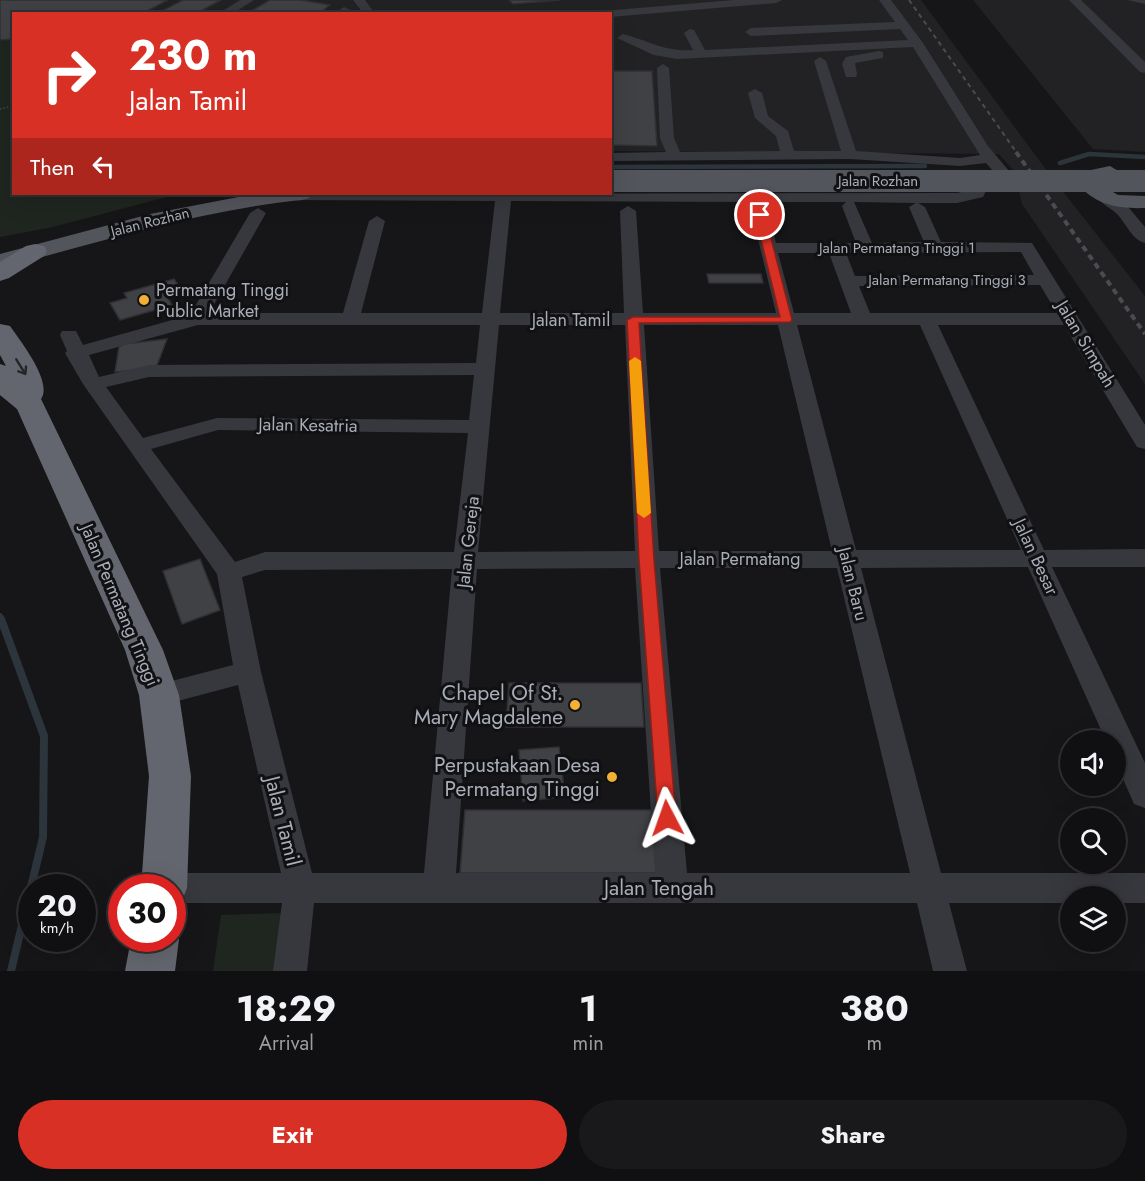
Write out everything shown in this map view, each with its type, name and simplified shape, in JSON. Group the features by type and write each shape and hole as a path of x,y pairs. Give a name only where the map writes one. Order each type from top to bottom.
{"highway":[{"path":"0,247 35,247"},
{"path":"0,273 35,247"},
{"name":"Jalan Permatang Tinggi","path":"0,332 30,381 30,405"},
{"name":"Jalan Permatang Tinggi","path":"0,373 9,387 30,405 144,650 159,695 170,776 165,874"},
{"path":"150,971 153,952"}],"main road":[{"path":"1145,171 1108,172 1090,178 1087,182 1094,192 1105,198 1122,202 1145,202"},
{"name":"Jalan Rozhan","path":"612,181 1145,181"},
{"name":"Jalan Rozhan","path":"612,189 1145,189"},
{"name":"Jalan Rozhan","path":"0,261 35,247 218,195"},
{"name":"Jalan Rozhan","path":"0,252 35,247 183,213 287,195"}],"street":[{"path":"226,12 249,0"},
{"path":"359,0 368,12"},
{"path":"612,13 776,0"},
{"path":"363,195 957,198 977,194 980,188 1000,179 1002,175 918,45 885,0"},
{"path":"1075,0 1145,69"},
{"path":"1134,0 1145,1"},
{"path":"751,32 904,25"},
{"path":"690,33 702,55"},
{"path":"623,38 658,52 702,55 918,45"},
{"path":"851,74 848,64 850,60 918,45"},
{"path":"820,61 850,156"},
{"path":"663,68 667,138 675,157"},
{"path":"755,93 762,118 783,134 788,156"},
{"path":"612,157 850,156 910,157 971,162 989,158"},
{"path":"966,171 989,158"},
{"path":"944,161 966,171 974,177 980,188"},
{"name":"Jalan Gereja","path":"439,888 465,561 503,197"},
{"name":"Jalan Baru","path":"756,198 950,971"},
{"path":"1105,198 1124,211 1145,237"},
{"path":"850,206 866,248"},
{"path":"917,207 935,248"},
{"path":"628,211 646,560 672,888"},
{"path":"197,319 258,213"},
{"path":"350,320 377,221"},
{"name":"Jalan Permatang Tinggi 1","path":"768,248 1026,247"},
{"name":"Jalan Simpah","path":"1026,247 1145,442"},
{"path":"836,248 863,320"},
{"name":"Jalan Permatang Tinggi 3","path":"848,280 1046,280"},
{"name":"Jalan Tamil","path":"290,971 300,888 248,672 229,572 93,384 72,344 197,319 1070,319"},
{"name":"Jalan Besar","path":"927,320 1145,795"},
{"path":"93,384 149,371 486,369"},
{"name":"Jalan Kesatria","path":"138,446 217,424 480,427"},
{"name":"Jalan Permatang","path":"229,572 265,561 1145,558"},
{"path":"159,695 248,672"},
{"name":"Jalan Tengah","path":"186,888 1145,888"}],"shaded area":[{"path":"0,0 921,0 1050,175 1145,296 1145,384 1022,204 1014,171 999,154 612,151 612,12 12,12 12,39 0,41"},
{"path":"973,0 1145,0 1145,152 1093,149"},
{"path":"12,39 12,195 174,195 53,227 0,237 0,41"},
{"path":"282,913 275,971 213,971 221,915"}],"building":[{"path":"0,0 168,0 145,12 12,12 12,39 0,40"},
{"path":"183,0 221,0 199,12 160,12"},
{"path":"270,0 301,0 330,5 321,12 249,12"},
{"path":"509,0 561,0 513,4"},
{"path":"612,71 652,71 657,146 612,145"},
{"path":"707,274 761,274 763,283 709,283"},
{"name":"Permatang Tinggi Public Market","path":"174,279 183,292 167,297 172,305 120,320 110,303 127,298 124,293"},
{"path":"167,339 156,368 115,372 119,347 124,344"},
{"path":"200,559 220,610 182,624 163,571"},
{"name":"Chapel Of St. Mary Magdalene","path":"509,683 641,683 644,727 506,727"},
{"path":"559,747 565,797 523,801 519,750"},
{"path":"465,810 657,810 661,873 460,873"}],"waterway":[{"path":"1060,163 1089,154 1145,157"},
{"path":"612,167 925,166"},
{"path":"0,616 2,621"},
{"path":"1,619 44,736 43,837 11,971"}],"railway":[{"path":"909,0 1017,153"},
{"path":"1016,152 1145,334"}],"slow traffic":[{"path":"635,361 644,513"}],"place":[{"name":"Permatang Tinggi Public Market","path":"144,300"},
{"name":"Chapel Of St. Mary Magdalene","path":"575,705"},
{"name":"Perpustakaan Desa Permatang Tinggi","path":"612,777"}],"route":[{"path":"667,818 646,560 633,320 786,320 760,215"}]}
